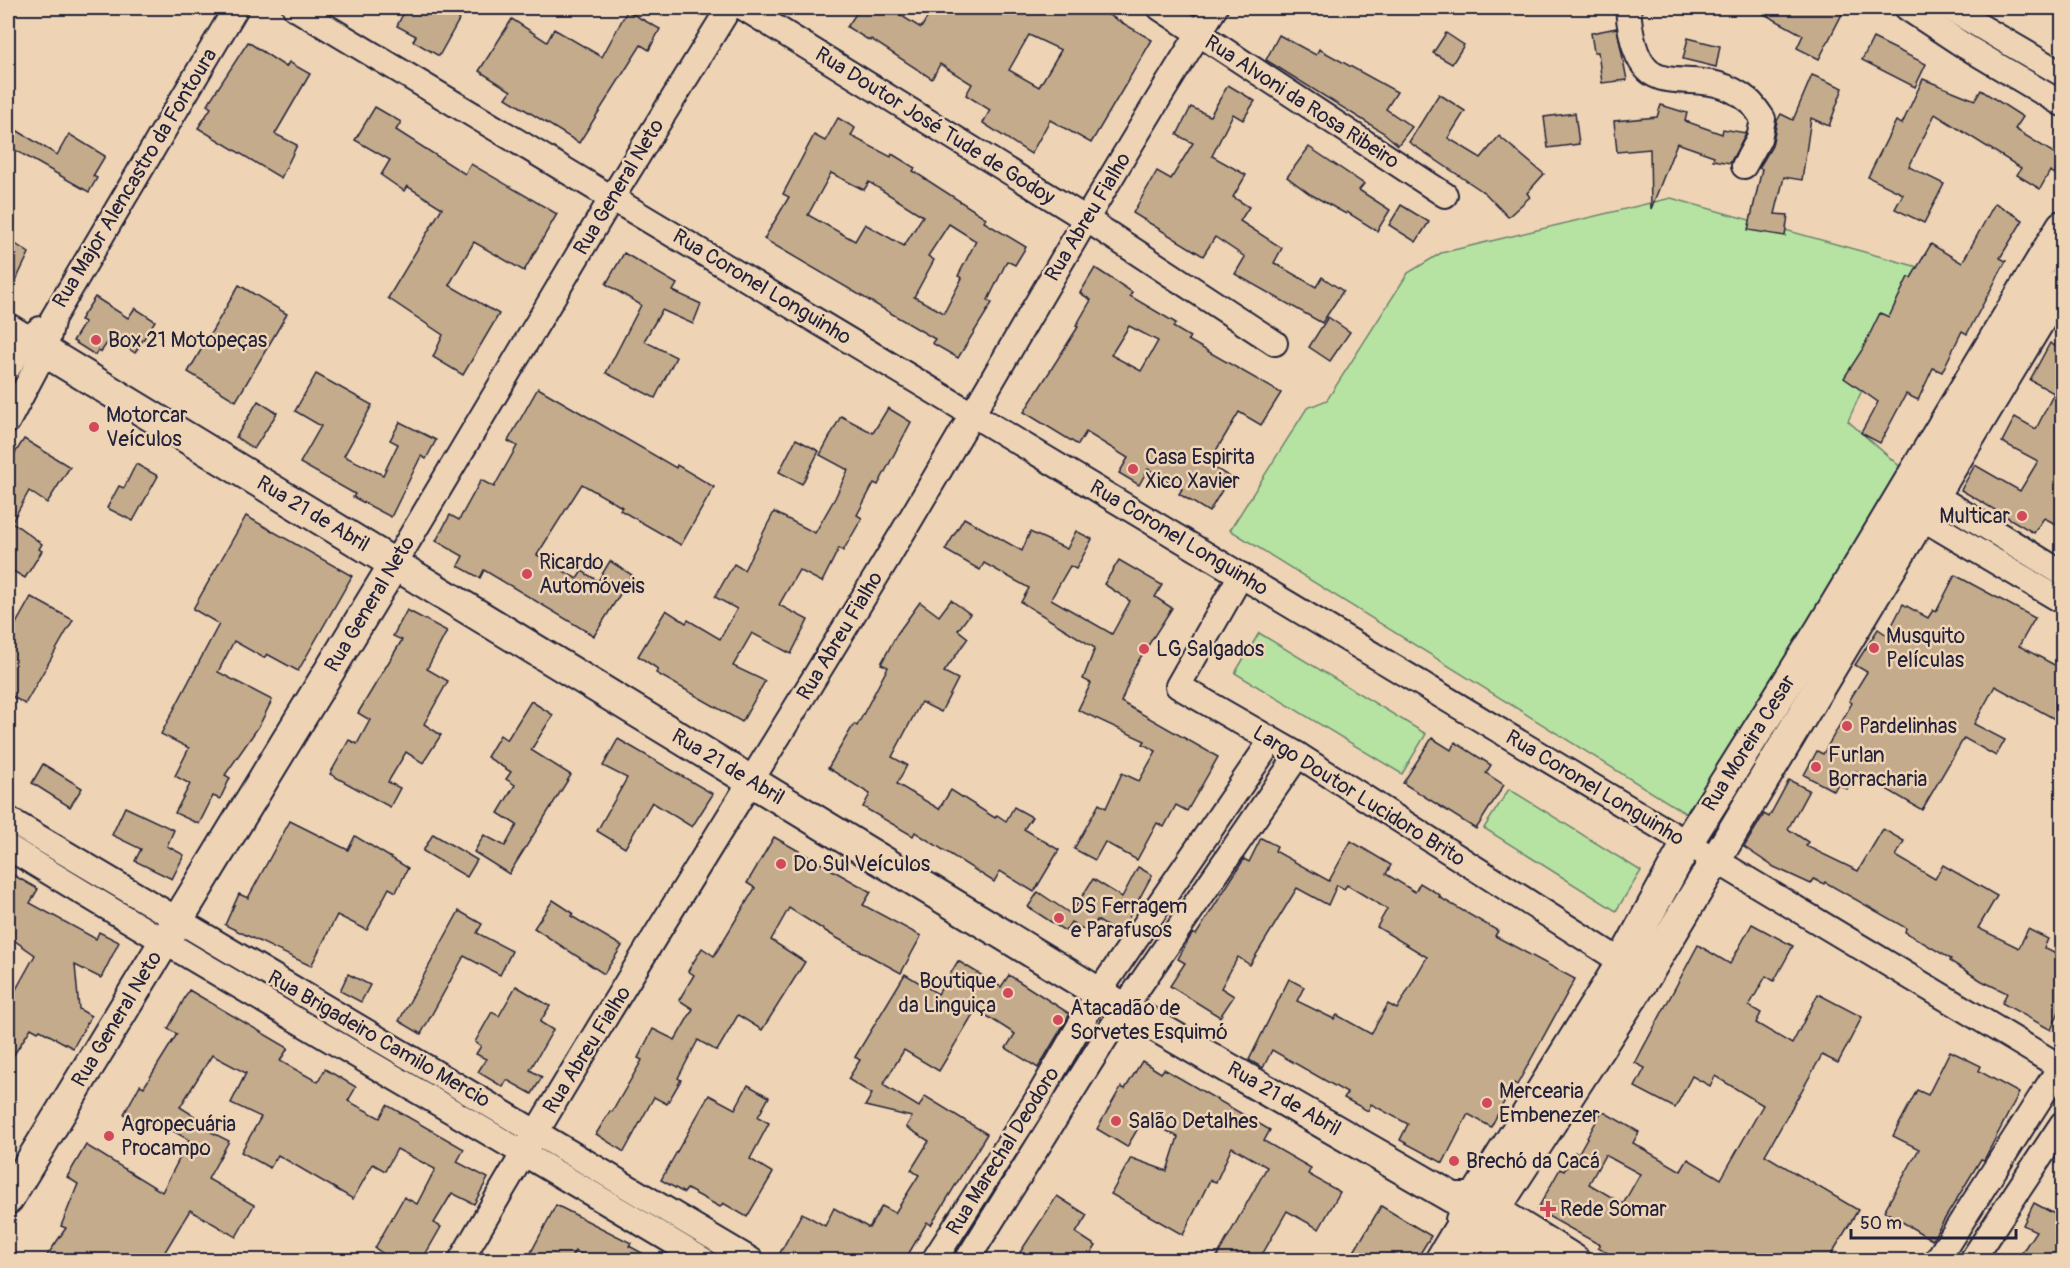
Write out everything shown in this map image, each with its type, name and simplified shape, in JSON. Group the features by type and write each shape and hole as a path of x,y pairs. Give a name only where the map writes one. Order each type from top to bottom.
{"street":[{"name":"Rua Major Alencastro da Fontoura","path":"8,368 26,340 53,318 236,8"},
{"name":"Rua Coronel Longuinho","path":"295,8 613,196 1715,861 2062,1066"},
{"name":"Rua General Neto","path":"8,1200 169,931 395,563 613,196 729,8"},
{"name":"Rua Doutor José Tude de Godoy","path":"744,8 1086,219 1275,343"},
{"name":"Rua Alvoni da Rosa Ribeiro","path":"1160,8 1445,195"},
{"name":"Rua Abreu Fialho","path":"461,1260 524,1152 974,415 1086,219 1215,8"},
{"path":"1628,8 1634,48 1643,67 1652,75 1661,79 1703,82 1727,87 1749,101 1763,119 1759,139 1744,166"},
{"path":"1906,8 1963,45 2061,101"},
{"path":"1936,28 1948,8 1978,15 2062,74"},
{"path":"1963,45 1978,15"},
{"name":"Rua Moreira Cesar","path":"1437,1260 1473,1212 1633,969 1715,861 2062,226"},
{"name":"Rua Moreira Cesar","path":"1633,969 1686,843 1821,629 1915,498 2062,283"},
{"name":"Rua Major Alencastro da Fontoura","path":"8,421 26,340"},
{"name":"Rua 21 de Abril","path":"26,340 1124,1008 1473,1212 1574,1260"},
{"path":"1915,498 2062,573"},
{"path":"1915,498 2062,602"},
{"name":"Largo Doutor Lucidoro Brito","path":"1241,575 1178,686 1298,755 1633,969"},
{"name":"Rua Marechal Deodoro","path":"939,1252 1036,1101 1099,992 1271,741"},
{"name":"Rua Marechal Deodoro","path":"968,1259 1124,1008 1298,755"},
{"name":"Rua Brigadeiro Camilo Mercio","path":"11,835 169,931 342,1046 703,1260"},
{"name":"Rua Brigadeiro Camilo Mercio","path":"169,931 355,1025 751,1260"},
{"path":"342,1046 355,1025"},
{"path":"1937,1260 2062,1066"},
{"path":"1036,1101 1059,1114"},
{"path":"1972,1260 2062,1124"},
{"name":"Rua 21 de Abril","path":"1473,1212 1523,1260"},
{"name":"Rua Moreira Cesar","path":"1462,1260 1473,1212"},
{"path":"677,1245 690,1224"},
{"path":"939,1252 968,1259"}],"green space":[{"path":"1671,198 1918,267 1848,421 1905,471 1693,818 1230,530 1307,408 1327,400 1408,273 1441,253"},
{"path":"1259,633 1426,734 1402,774 1235,673"},
{"path":"1509,789 1641,871 1616,911 1484,828"}],"building":[{"path":"406,8 443,8 460,18 439,56 413,41 416,36 397,26"},
{"path":"860,8 889,8 921,28 933,8 1097,8 1152,40 1091,143 1050,120 1031,154 983,123 990,110 966,95 972,84 940,64 932,79 871,39 870,41 847,27","holes":["1029,35 1061,50 1039,87 1009,70"]},
{"path":"1753,8 1828,8 1842,14 1819,59 1797,48 1803,35"},
{"path":"627,11 660,29 649,50 641,45 579,143 506,98 511,91 479,71 512,19 547,42 554,29 602,57"},
{"path":"1617,28 1627,80 1602,83 1598,52 1594,52 1591,33"},
{"path":"1446,33 1464,45 1452,64 1433,53"},
{"path":"1279,35 1316,55 1319,49 1397,92 1386,109 1412,127 1398,145 1384,133 1266,60"},
{"path":"1688,38 1720,46 1716,67 1683,59"},
{"path":"1873,38 1926,64 1915,87 1862,60"},
{"path":"248,42 286,67 289,62 310,74 275,134 297,145 281,178 198,128 211,108 207,105"},
{"path":"1812,75 1843,88 1829,126 1811,118 1802,180 1784,177 1775,214 1788,215 1785,236 1748,230 1762,169 1759,168 1772,146 1777,121 1781,114 1793,120"},
{"path":"1923,79 1975,100 1981,90 2023,117 2015,129 2062,158 2055,174 2050,171 2040,189 2017,175 2021,168 1935,114 1909,167 1944,184 1924,223 1895,209 1903,194 1868,177 1896,121 1902,124"},
{"path":"1228,85 1255,101 1243,120 1233,114 1212,156 1246,175 1233,197 1249,207 1240,221 1282,248 1274,263 1316,287 1322,277 1343,291 1322,323 1235,274 1245,257 1215,237 1203,256 1133,213 1157,171 1171,179 1193,143 1177,135 1191,107 1210,116"},
{"path":"1439,94 1465,111 1448,138 1481,158 1499,136 1544,174 1527,193 1530,197 1508,217 1485,193 1409,142"},
{"path":"1661,105 1687,113 1685,121 1722,134 1723,129 1746,133 1730,163 1713,160 1714,156 1677,143 1651,209 1650,149 1617,152 1614,121 1657,117"},
{"path":"375,107 401,122 396,130 465,174 471,164 557,214 524,271 474,242 449,285 499,314 463,375 433,357 443,335 388,298 442,208 407,186 404,191 381,175 390,160 355,140"},
{"path":"1575,113 1579,144 1548,148 1544,117"},
{"path":"838,118 855,128 851,136 891,157 892,154 915,168 913,171 986,218 984,222 1026,247 1015,265 1007,261 988,300 992,303 958,358 932,343 935,339 764,239 789,197 783,194 814,135 825,141","holes":["831,173 864,190 869,182 923,216 904,246 865,224 855,241 808,215","949,224 976,241 958,276 962,278 944,313 914,297 934,260 928,256"]},
{"path":"8,125 57,155 69,134 105,156 93,176 97,178 89,192 8,146"},
{"path":"1309,147 1364,184 1359,190 1390,210 1377,231 1347,212 1346,214 1310,194 1287,177"},
{"path":"1995,203 2023,220 2000,258 2006,261 1967,334 1962,331 1942,372 1933,368 1918,400 1906,394 1880,443 1861,433 1878,402 1844,378 1862,350 1880,313 1889,317 1908,277 1911,278 1931,244 1962,263"},
{"path":"1401,205 1429,222 1416,242 1389,225"},
{"path":"8,239 29,253 8,297"},
{"path":"624,253 677,284 673,291 701,304 693,324 662,310 644,341 676,357 655,398 606,373 641,305 606,284"},
{"path":"1095,268 1132,292 1130,296 1176,323 1173,327 1190,337 1188,340 1281,393 1261,425 1239,412 1208,464 1230,477 1209,512 1179,494 1182,489 1148,469 1139,485 1119,473 1128,458 1086,432 1078,445 1024,412 1078,327 1076,326 1091,300 1080,293","holes":["1129,326 1158,341 1141,371 1111,355"]},
{"path":"239,285 287,314 236,401 188,372"},
{"path":"95,297 128,318 135,308 155,321 135,353 111,337 101,352 98,350 95,355 73,341 85,322 80,320"},
{"path":"1328,317 1350,332 1330,361 1309,347"},
{"path":"2050,343 2062,350 2062,527 2044,518 2034,533 1961,490 1975,465 2020,491 2038,461 2002,442 2015,417 2036,429 2054,393 2030,380"},
{"path":"316,374 372,405 344,456 383,475 398,444 390,440 400,422 436,440 426,459 421,456 391,517 353,497 355,494 300,463 321,426 295,411"},
{"path":"538,388 676,468 677,465 714,487 681,545 620,510 622,507 582,484 537,555 577,579 582,571 598,581 610,561 632,575 594,636 484,570 480,578 458,566 463,556 436,541 450,515 459,520 481,480 494,487 517,446 508,441"},
{"path":"258,401 277,413 254,449 236,437"},
{"path":"888,408 911,422 878,485 874,483 857,515 862,518 843,551 839,548 822,582 799,570 779,605 808,620 791,654 752,633 733,666 765,681 742,722 656,673 658,669 638,656 666,610 686,623 688,620 720,639 737,609 715,597 734,564 744,570 774,512 815,533 835,498 848,470 820,455 841,416 873,433"},
{"path":"24,439 70,467 47,503 29,491 12,522 42,544 39,549 42,551 25,578 8,568 8,464"},
{"path":"796,439 819,451 802,484 779,472"},
{"path":"136,464 158,476 133,521 107,508 119,486 124,488"},
{"path":"246,516 352,576 298,671 267,654 264,658 234,641 218,672 272,700 259,726 225,775 230,778 220,799 213,796 199,824 175,813 190,784 175,776 189,748 161,734 219,624 193,609"},
{"path":"964,518 1022,551 1030,532 1067,549 1076,531 1092,539 1076,569 1070,566 1051,599 1112,634 1130,601 1104,584 1119,560 1162,585 1155,597 1172,608 1135,666 1121,702 1218,757 1187,811 1176,805 1164,827 1157,823 1137,860 1105,842 1095,860 1074,849 1099,804 1106,808 1122,773 1139,781 1156,751 1143,744 1145,741 1078,710 1091,683 1083,679 1095,648 1021,602 1029,588 984,563 980,570 945,550"},
{"path":"1955,575 2035,618 2019,646 2062,669 2062,723 1995,686 1974,724 2005,740 1996,756 1964,738 1922,810 1856,771 1847,789 1838,784 1834,791 1804,775 1817,751 1823,754 1852,703 1849,701 1867,672 1855,665 1878,629 1887,635 1903,604 1928,618 1933,610 1936,612"},
{"path":"31,597 73,620 25,704 8,694 8,638"},
{"path":"951,600 970,614 958,630 968,638 944,672 958,679 941,712 921,702 892,757 907,765 897,784 939,809 951,790 995,818 997,815 1006,821 1014,807 1032,817 1024,829 1059,850 1034,892 1000,871 994,882 915,832 913,836 863,807 870,794 828,768 854,724 857,726 888,667 881,664 897,634 920,602 939,616"},
{"path":"407,610 447,631 427,669 448,681 424,724 441,735 423,763 406,752 388,782 400,788 390,807 330,774 349,740 357,744 370,720 358,713 402,640 393,636"},
{"path":"531,701 553,715 531,750 571,775 509,874 474,852 484,835 505,846 517,825 498,813 515,785 506,779 511,772 487,757 500,735 507,740"},
{"path":"1432,738 1451,750 1455,742 1491,765 1486,773 1504,785 1476,829 1403,783"},
{"path":"618,739 713,794 692,827 652,802 625,848 597,831 627,778 603,766"},
{"path":"43,764 82,788 70,807 32,783"},
{"path":"1789,780 1809,790 1788,829 1808,842 1806,846 1858,871 1883,829 1904,841 1896,856 1935,879 1943,865 1997,896 1978,928 2019,948 2028,929 2048,939 2044,948 2062,957 2062,1005 2051,1030 2002,1003 2007,993 1950,961 1951,959 1905,932 1906,928 1825,882 1824,884 1814,879 1811,884 1774,867 1744,847 1764,814 1769,817"},
{"path":"125,807 174,830 167,846 184,855 172,879 135,861 141,849 112,835"},
{"path":"290,821 348,850 355,836 408,868 396,892 389,888 367,930 337,915 311,966 225,925 239,894 248,898"},
{"path":"433,834 477,860 467,877 423,851"},
{"path":"774,837 871,892 863,905 921,936 901,973 835,937 789,908 771,940 805,962 762,1030 738,1015 717,1051 698,1040 678,1078 681,1080 667,1104 654,1097 624,1152 596,1134 610,1111 612,1112 642,1060 638,1058 653,1029 675,1040 693,1009 679,1000 694,975 688,971 702,948 714,956 755,888 747,883"},
{"path":"1261,838 1277,846 1275,851 1329,881 1351,841 1391,865 1386,874 1415,892 1420,883 1440,895 1439,897 1498,931 1495,936 1575,979 1517,1085 1514,1083 1491,1127 1468,1114 1443,1163 1400,1140 1408,1124 1371,1104 1368,1111 1344,1098 1347,1093 1272,1050 1263,1068 1249,1060 1289,979 1304,987 1297,1001 1334,1019 1337,1015 1371,1034 1388,1004 1397,1009 1427,957 1377,927 1387,909 1347,885 1344,889 1337,885 1328,905 1297,888 1250,965 1238,957 1221,988 1234,996 1220,1017 1170,986 1185,963 1178,959 1189,939 1193,933 1196,935 1244,859 1249,862"},
{"path":"1138,867 1152,875 1120,934 1097,920 1090,933 1071,922 1065,931 1028,907 1038,892 1071,914 1093,879 1122,897"},
{"path":"8,872 38,889 30,903 96,939 99,932 119,942 101,978 75,965 79,1009 91,1016 73,1048 40,1030 38,1032 31,1028 8,1064 8,1004 35,955 8,936"},
{"path":"553,900 573,913 571,916 622,946 604,974 534,928"},
{"path":"459,911 482,924 477,933 512,951 500,975 464,956 421,1034 399,1021"},
{"path":"1752,924 1793,946 1774,981 1766,976 1749,1006 1761,1013 1756,1023 1792,1044 1818,994 1862,1017 1838,1063 1822,1055 1765,1155 1858,1210 1828,1260 1621,1260 1598,1248 1600,1245 1537,1210 1560,1169 1564,1171 1575,1152 1578,1154 1602,1111 1639,1132 1633,1143 1681,1171 1688,1159 1721,1179 1763,1105 1715,1076 1710,1086 1692,1076 1675,1108 1635,1087 1645,1068 1635,1063 1698,945 1730,964","holes":["1605,1155 1640,1174 1623,1204 1589,1184"]},
{"path":"958,961 1001,987 1009,975 1070,1014 1038,1068 1006,1048 1015,1034 976,1009 939,1071 904,1050 883,1085 919,1107 925,1096 987,1134 931,1225 927,1222 905,1260 867,1260 855,1254 851,1260 794,1260 780,1253 802,1213 825,1226 834,1208 869,1228 882,1206 895,1213 919,1175 911,1170 929,1141 906,1127 912,1117 865,1106 872,1094 848,1079 860,1060 855,1057 905,974 938,994"},
{"path":"348,974 370,985 361,1002 340,991"},
{"path":"516,986 550,1006 540,1022 553,1030 530,1070 542,1077 532,1094 507,1080 503,1087 478,1072 486,1059 476,1054 481,1046 475,1042 492,1012 499,1016"},
{"path":"189,990 288,1048 280,1061 318,1082 325,1069 356,1087 348,1101 380,1118 387,1105 464,1149 457,1162 488,1178 474,1204 452,1193 434,1223 441,1227 422,1260 393,1260 375,1248 404,1197 417,1204 435,1169 397,1149 385,1171 373,1164 353,1199 278,1155 270,1168 241,1152 261,1117 231,1103 246,1073 212,1055 180,1107 196,1117 193,1123 229,1141 208,1179 254,1205 236,1237 190,1210 160,1260 44,1260 66,1228 61,1226 78,1184 67,1177 86,1145 162,1192 189,1140 156,1121 151,1129 124,1114 140,1085 144,1087 177,1034 168,1029"},
{"path":"1950,1051 1981,1066 1979,1071 2019,1093 1984,1160 1981,1159 1932,1240 1884,1211 1919,1149 1893,1136 1917,1090 1928,1095"},
{"path":"1142,1061 1161,1073 1164,1069 1270,1130 1264,1141 1311,1168 1308,1174 1340,1192 1319,1229 1287,1211 1259,1260 1215,1260 1267,1167 1232,1147 1216,1182 1210,1180 1183,1235 1111,1194 1131,1158 1167,1171 1178,1137 1144,1118 1127,1147 1097,1129 1121,1087 1125,1089"},
{"path":"748,1085 769,1097 758,1117 769,1123 750,1159 773,1173 747,1217 723,1203 720,1207 687,1189 684,1193 661,1180 709,1095 735,1109"},
{"path":"1057,1196 1087,1215 1076,1233 1096,1246 1087,1260 1015,1260"},
{"path":"2034,1203 2062,1218 2062,1260 2017,1260 2036,1231 2023,1225"},
{"path":"556,1205 631,1243 629,1246 655,1260 593,1260 575,1251 570,1260 527,1260"},
{"path":"1381,1206 1431,1236 1416,1260 1349,1260"}],"place":[{"name":"Box 21 Motopeças","path":"96,340"},
{"name":"Motorcar Veículos","path":"94,427"},
{"name":"Casa Espirita Xico Xavier","path":"1133,469"},
{"name":"Multicar","path":"2022,516"},
{"name":"Ricardo Automóveis","path":"527,574"},
{"name":"Musquito Películas","path":"1874,648"},
{"name":"LG Salgados","path":"1144,649"},
{"name":"Pardelinhas","path":"1847,726"},
{"name":"Furlan Borracharia","path":"1816,767"},
{"name":"Do Sul Veículos","path":"781,864"},
{"name":"DS Ferragem e Parafusos","path":"1059,918"},
{"name":"Boutique da Linguiça","path":"1008,993"},
{"name":"Atacadão de Sorvetes Esquimó","path":"1058,1020"},
{"name":"Mercearia Embenezer","path":"1487,1103"},
{"name":"Salão Detalhes","path":"1116,1121"},
{"name":"Agropecuária Procampo","path":"109,1136"},
{"name":"Brechó da Cacá","path":"1454,1161"},
{"name":"Rede Somar","path":"1548,1209"}]}
